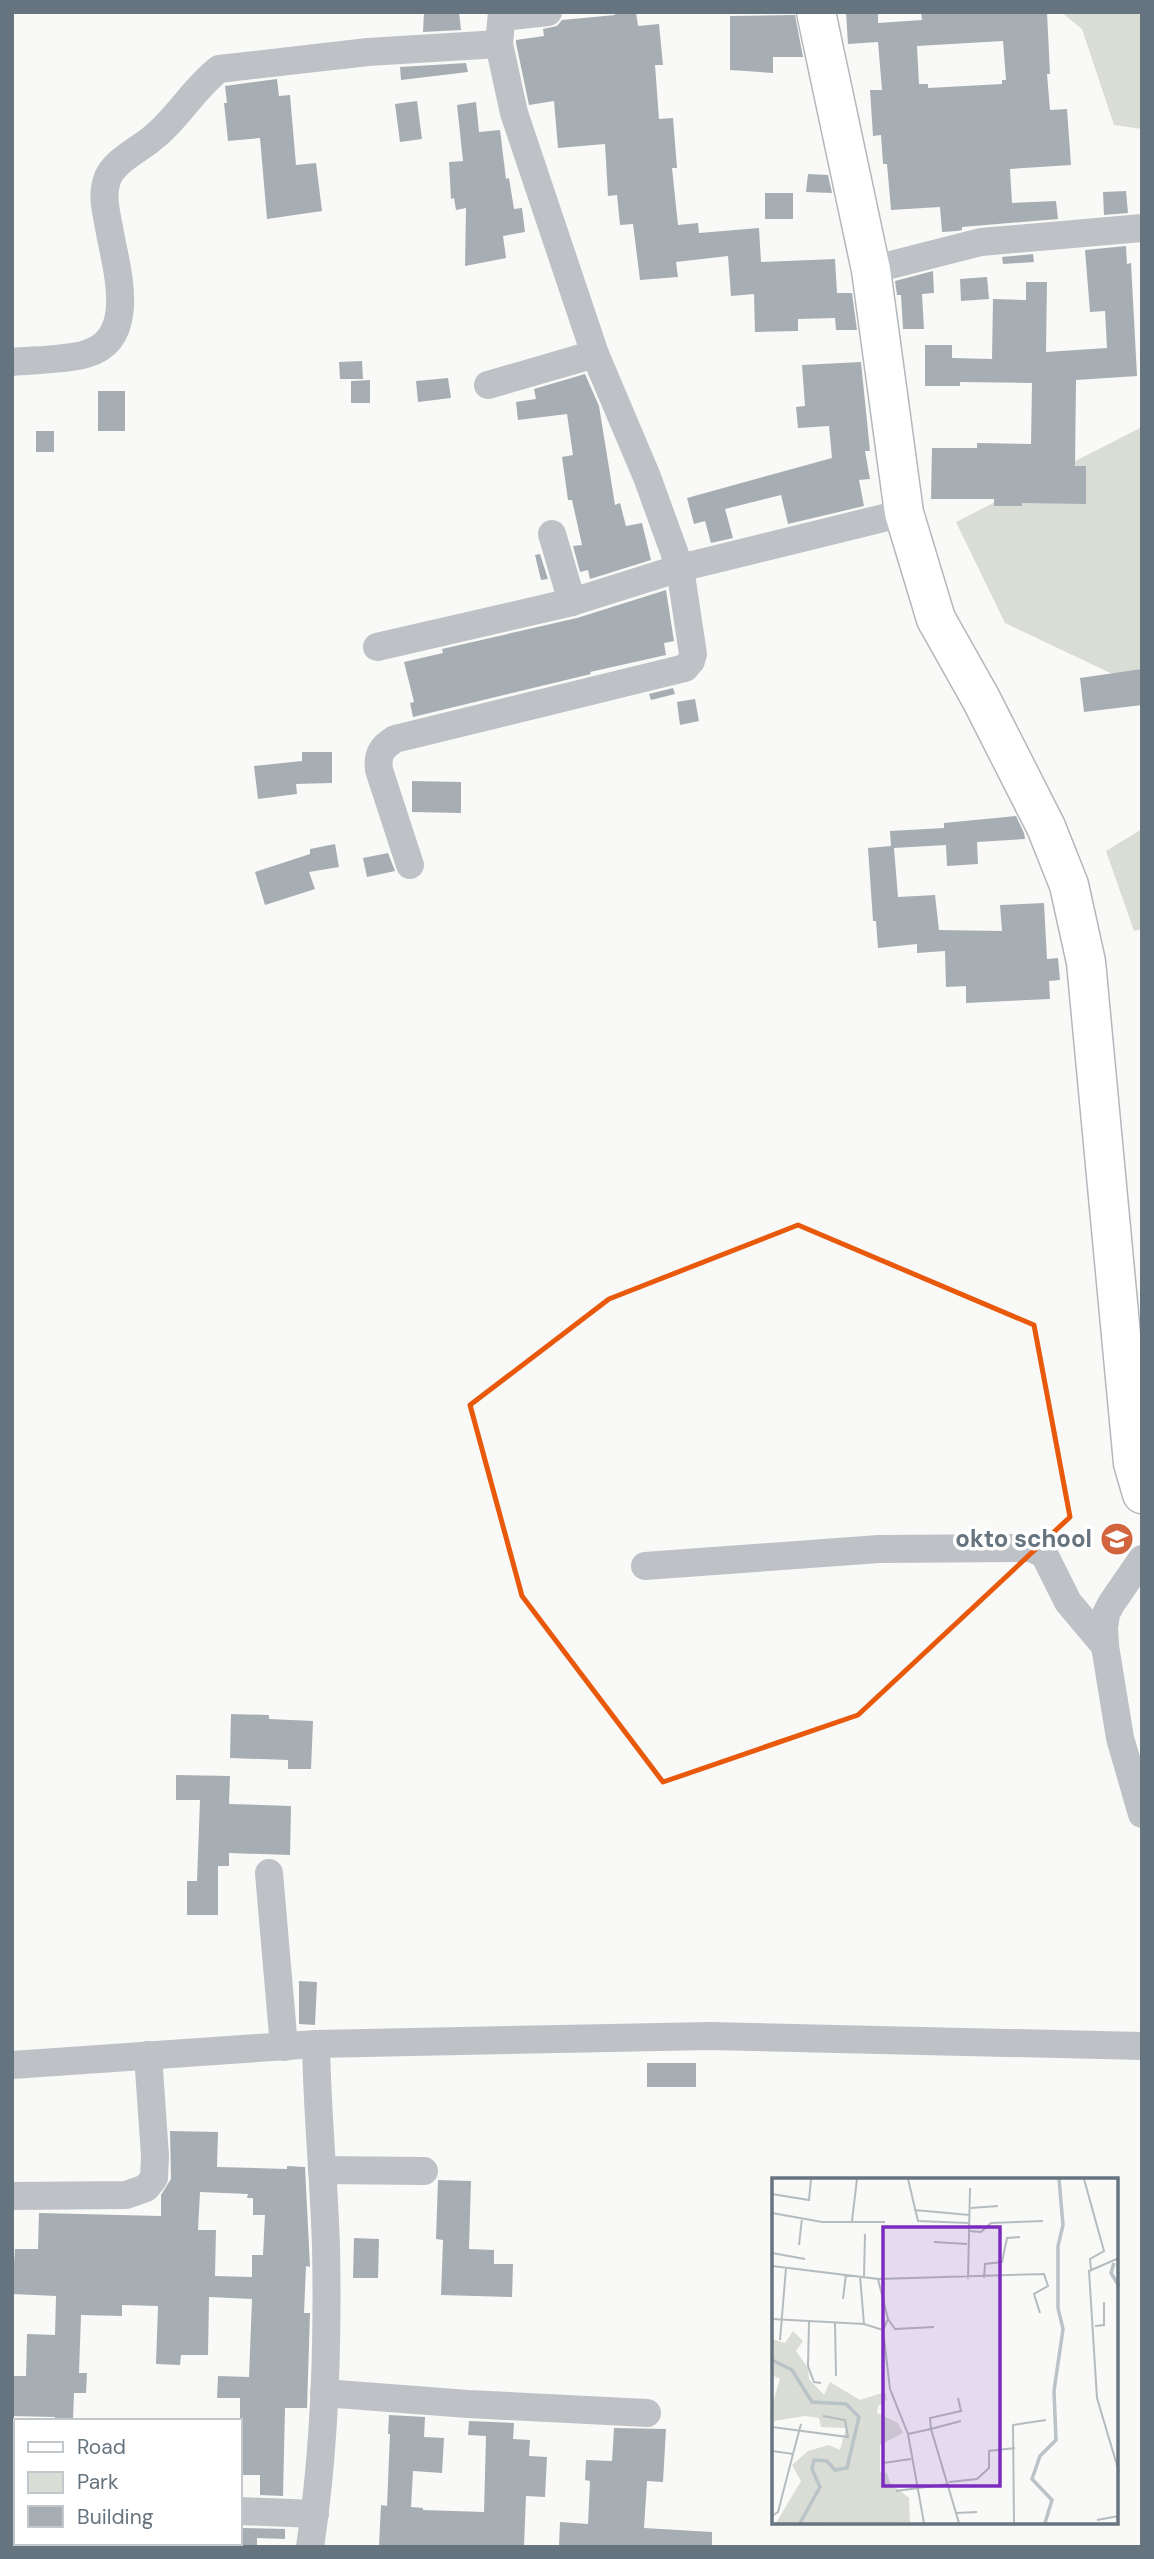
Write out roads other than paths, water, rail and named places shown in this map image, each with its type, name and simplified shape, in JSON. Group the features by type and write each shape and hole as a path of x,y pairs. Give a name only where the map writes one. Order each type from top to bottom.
{"main road":[{"path":"816,12 871,270 904,513 936,619 981,699 1040,815 1069,885 1086,962 1133,1463 1142,1494"}],"street":[{"path":"12,362 86,355 103,346 115,334 121,311 104,199 107,178 124,159 176,118 202,82 219,69 368,52 548,12"},
{"path":"410,865 379,770 379,755 384,746 395,739 685,668 693,654 680,568 647,477 595,354 514,113 501,24"},
{"path":"871,270 981,242 1142,228"},
{"path":"488,385 595,354"},
{"path":"377,647 572,602 680,568 904,513"},
{"path":"552,534 572,602"},
{"path":"645,1566 879,1549 1031,1548 1044,1554 1068,1602 1105,1646"},
{"path":"1142,1559 1131,1583 1106,1614 1105,1646 1120,1738 1142,1814"},
{"path":"269,1873 284,2047"},
{"path":"12,2065 316,2044 710,2036 1142,2046"},
{"path":"310,2547 324,2393 326,2249 317,2112 316,2044"},
{"path":"12,2196 126,2195 146,2188 154,2178 155,2155 148,2055"},
{"path":"322,2170 424,2171"},
{"path":"324,2393 647,2413"},
{"path":"242,2511 315,2514"}],"place":[{"name":"okto school","path":"1117,1539"}]}
